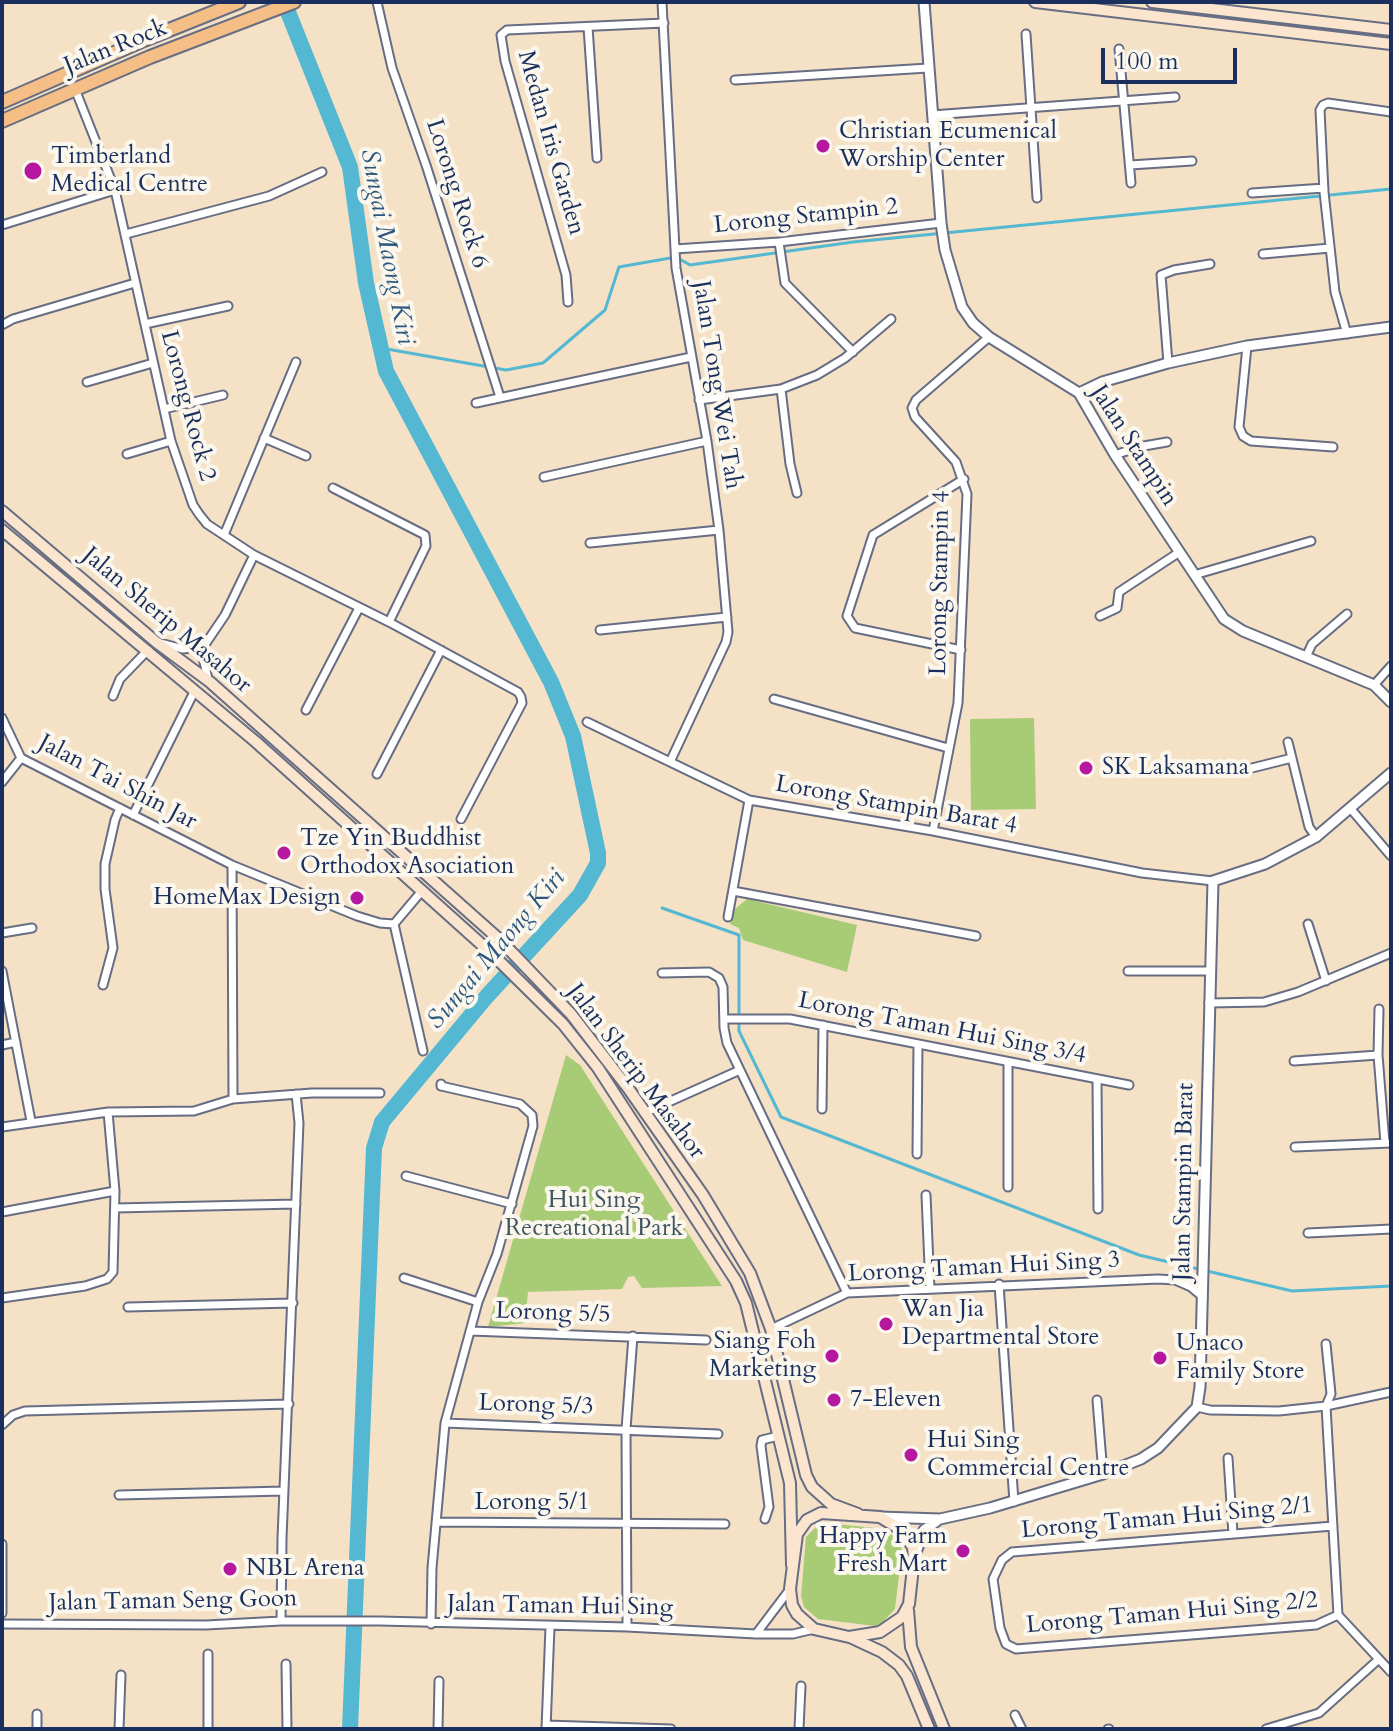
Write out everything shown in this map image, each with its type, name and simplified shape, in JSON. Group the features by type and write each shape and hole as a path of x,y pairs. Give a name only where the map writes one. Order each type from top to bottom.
{"main road":[{"name":"Jalan Rock","path":"2,102 239,2"},
{"name":"Jalan Rock","path":"2,121 294,2"},
{"path":"1035,2 1391,44"},
{"path":"1152,2 1391,30"},
{"name":"Jalan Sherip Masahor","path":"2,511 152,646 210,682 500,940 541,980 580,1025 703,1195 737,1252 771,1329 806,1475 821,1497 858,1514"},
{"name":"Jalan Sherip Masahor","path":"2,530 196,679 195,690 490,952 563,1024 598,1068 736,1281 746,1303 790,1483 792,1565"},
{"path":"929,1729 907,1676 899,1665 882,1652 849,1637 814,1629 797,1614 790,1598 792,1565 797,1534 807,1520 821,1513 880,1517 891,1521 907,1537 913,1547 914,1558 909,1604 911,1647 944,1729"},
{"path":"849,1637 880,1632 902,1617 909,1604"}],"street":[{"name":"Lorong Rock 6","path":"377,2 392,68 500,397"},
{"name":"Jalan Tong Wei Tah","path":"662,2 676,268 707,441 727,617 726,642 670,762"},
{"name":"Jalan Stampin","path":"924,2 942,226 945,250 962,307 973,323 989,337 1079,393 1115,455 1216,611 1232,626 1374,685 1391,702"},
{"name":"Medan Iris Garden","path":"568,302 566,275 505,61 501,35 507,30 664,23"},
{"name":"Medan Iris Garden","path":"588,27 597,158"},
{"path":"1026,34 1037,198"},
{"path":"1119,49 1131,183"},
{"path":"735,80 928,68"},
{"name":"Lorong Rock 2","path":"75,89 115,190 171,441 193,505 207,524 254,555 389,622 518,692 521,697 522,703 461,819"},
{"path":"932,115 1175,97"},
{"path":"1347,334 1335,292 1325,204 1320,110 1328,103 1391,112"},
{"path":"1130,165 1192,161"},
{"path":"126,234 269,196 322,172"},
{"path":"2,225 115,190"},
{"path":"1252,193 1324,190"},
{"name":"Lorong Stampin 2","path":"675,252 779,246 942,226"},
{"path":"779,246 785,283 853,352"},
{"path":"1263,254 1330,248"},
{"path":"1168,363 1161,275 1210,264"},
{"path":"2,325 13,319 135,283"},
{"path":"145,324 228,306"},
{"path":"699,400 781,389 817,375 853,352 891,319"},
{"path":"1079,393 1102,382 1168,363 1247,346 1391,327"},
{"name":"Lorong Stampin 4","path":"933,831 958,703 967,494 956,462 915,417 912,408 916,400 989,337"},
{"path":"1247,346 1239,427 1243,436 1251,441 1333,447"},
{"path":"476,403 691,357"},
{"path":"224,535 296,362"},
{"path":"87,382 153,363"},
{"path":"781,389 790,464 797,493"},
{"path":"164,409 223,395"},
{"path":"264,438 306,456"},
{"path":"127,454 171,441"},
{"path":"544,477 707,441"},
{"path":"1115,455 1167,442"},
{"path":"961,650 855,628 847,616 873,535 964,479"},
{"path":"333,488 425,535 426,546 389,622"},
{"path":"590,543 719,530"},
{"path":"1194,575 1311,541"},
{"path":"1100,616 1117,608 1119,592 1178,553"},
{"path":"210,682 203,658 204,646 225,615 254,555"},
{"path":"306,710 359,608"},
{"path":"1306,657 1312,644 1347,614"},
{"path":"600,630 727,617"},
{"path":"113,696 120,679 152,646 183,649 204,646"},
{"path":"377,774 441,650"},
{"path":"1374,685 1391,666"},
{"path":"133,815 195,690"},
{"path":"774,699 948,748"},
{"name":"Jalan Tai Shin Jar","path":"2,718 21,758 232,865 357,916 394,924"},
{"name":"Lorong Stampin Barat 4","path":"587,722 749,800 933,831 1142,873 1213,881"},
{"path":"1288,742 1309,827 1316,837"},
{"path":"2,782 21,758"},
{"path":"1240,771 1292,758"},
{"path":"1213,881 1265,864 1316,837 1391,773"},
{"path":"728,917 749,800"},
{"path":"103,985 113,948 105,864 120,808"},
{"path":"1350,808 1391,856"},
{"path":"232,865 233,1099"},
{"name":"Jalan Stampin Barat","path":"1197,1407 1203,1297 1213,881"},
{"path":"733,891 976,936"},
{"path":"421,892 394,924 423,1051"},
{"path":"1308,924 1326,981"},
{"path":"2,933 32,928"},
{"path":"1209,1003 1264,1002 1298,992 1391,953"},
{"path":"2,971 31,1121"},
{"path":"1128,971 1210,971"},
{"path":"662,973 709,972 723,987 724,1033 847,1293"},
{"path":"1295,1147 1388,1143 1378,1055 1379,1009"},
{"name":"Lorong Taman Hui Sing 3/4","path":"726,1019 790,1019 1129,1085"},
{"path":"822,1109 823,1025"},
{"path":"2,1045 16,1042"},
{"path":"917,1154 918,1044"},
{"path":"1294,1061 1378,1055"},
{"path":"1008,1063 1008,1187"},
{"path":"644,1113 740,1070"},
{"path":"1097,1080 1098,1209"},
{"path":"431,1624 445,1423 478,1302 497,1254 531,1137 532,1115 520,1104 441,1084"},
{"path":"2,1127 108,1112 194,1111 233,1099 296,1094 380,1093"},
{"path":"281,1621 299,1123 296,1094"},
{"path":"2,1298 85,1286 107,1279 113,1272 115,1191 108,1112"},
{"path":"406,1176 512,1204"},
{"path":"2,1212 115,1191"},
{"path":"926,1195 930,1289"},
{"path":"115,1208 296,1204"},
{"path":"1308,1233 1391,1229"},
{"path":"404,1278 478,1302"},
{"name":"Lorong Taman Hui Sing 3","path":"771,1329 847,1293 1158,1279 1175,1280 1203,1297"},
{"path":"999,1284 1014,1502"},
{"path":"128,1307 293,1303"},
{"name":"Lorong 5/5","path":"471,1331 706,1340"},
{"path":"627,1627 626,1429 633,1336"},
{"path":"1326,1344 1331,1394 1326,1406 1338,1615 1391,1672"},
{"path":"880,1517 940,1519 1014,1502 1103,1474 1141,1459 1158,1448 1197,1407 1279,1411 1326,1406 1391,1392"},
{"path":"1097,1400 1103,1474"},
{"path":"2,1425 25,1411 289,1404"},
{"name":"Lorong 5/3","path":"445,1423 718,1434"},
{"path":"765,1519 769,1507 762,1440 778,1436"},
{"path":"1228,1458 1233,1534"},
{"path":"119,1495 284,1491"},
{"path":"914,1558 924,1530 940,1519"},
{"name":"Lorong 5/1","path":"436,1522 725,1524"},
{"name":"Lorong Taman Hui Sing 2/1","path":"995,1601 993,1579 1002,1560 1012,1552 1333,1526"},
{"path":"2,1544 2,1613"},
{"path":"756,1634 790,1589"},
{"name":"Lorong Taman Hui Sing 2/2","path":"995,1601 1006,1644 1016,1649 1316,1625 1338,1615"},
{"name":"Jalan Taman Seng Goon","path":"2,1624 363,1622"},
{"name":"Jalan Taman Hui Sing","path":"363,1622 627,1627 756,1634 793,1634 814,1629"},
{"path":"550,1627 546,1727 671,1729"},
{"path":"208,1654 208,1729"},
{"path":"1266,1729 1319,1713 1379,1659"},
{"path":"286,1664 287,1729"},
{"path":"119,1729 121,1675"},
{"path":"438,1729 439,1681"},
{"path":"799,1729 801,1686"},
{"path":"37,1714 37,1729"},
{"path":"1015,1715 1022,1729"}],"green space":[{"path":"1034,718 1036,809 971,810 970,719"},
{"path":"747,899 857,925 847,972 743,940 739,928 730,924 735,909"},
{"name":"Hui Sing Recreational Park","path":"566,1055 580,1065 722,1286 642,1288 634,1276 628,1277 622,1289 528,1292 525,1323 488,1327"},
{"path":"824,1523 885,1529 898,1540 902,1550 895,1609 882,1623 875,1626 818,1619 804,1607 801,1596 806,1537"}],"waterway":[{"name":"Sungai Maong Kiri","path":"284,2 350,167 366,283 386,371 551,682 573,736 598,853 598,863 580,895 487,996 382,1122 374,1148 350,1729"},
{"path":"381,348 506,370 543,363 605,310 619,267 676,257 690,265 853,242 1391,189"},
{"path":"662,908 739,935 739,1031 781,1117 1139,1255 1292,1291 1391,1286"}],"place":[{"name":"Christian Ecumenical Worship Center","path":"823,146"},
{"name":"Timberland Medical Centre","path":"33,171"},
{"name":"SK Laksamana","path":"1086,768"},
{"name":"Tze Yin Buddhist Orthodox Asociation","path":"284,853"},
{"name":"HomeMax Design","path":"357,898"},
{"name":"Wan Jia Departmental Store","path":"886,1324"},
{"name":"Siang Foh Marketing","path":"832,1356"},
{"name":"Unaco Family Store","path":"1160,1358"},
{"name":"7-Eleven","path":"834,1400"},
{"name":"Hui Sing Commercial Centre","path":"911,1455"},
{"name":"Happy Farm Fresh Mart","path":"963,1551"},
{"name":"NBL Arena","path":"230,1569"}]}
